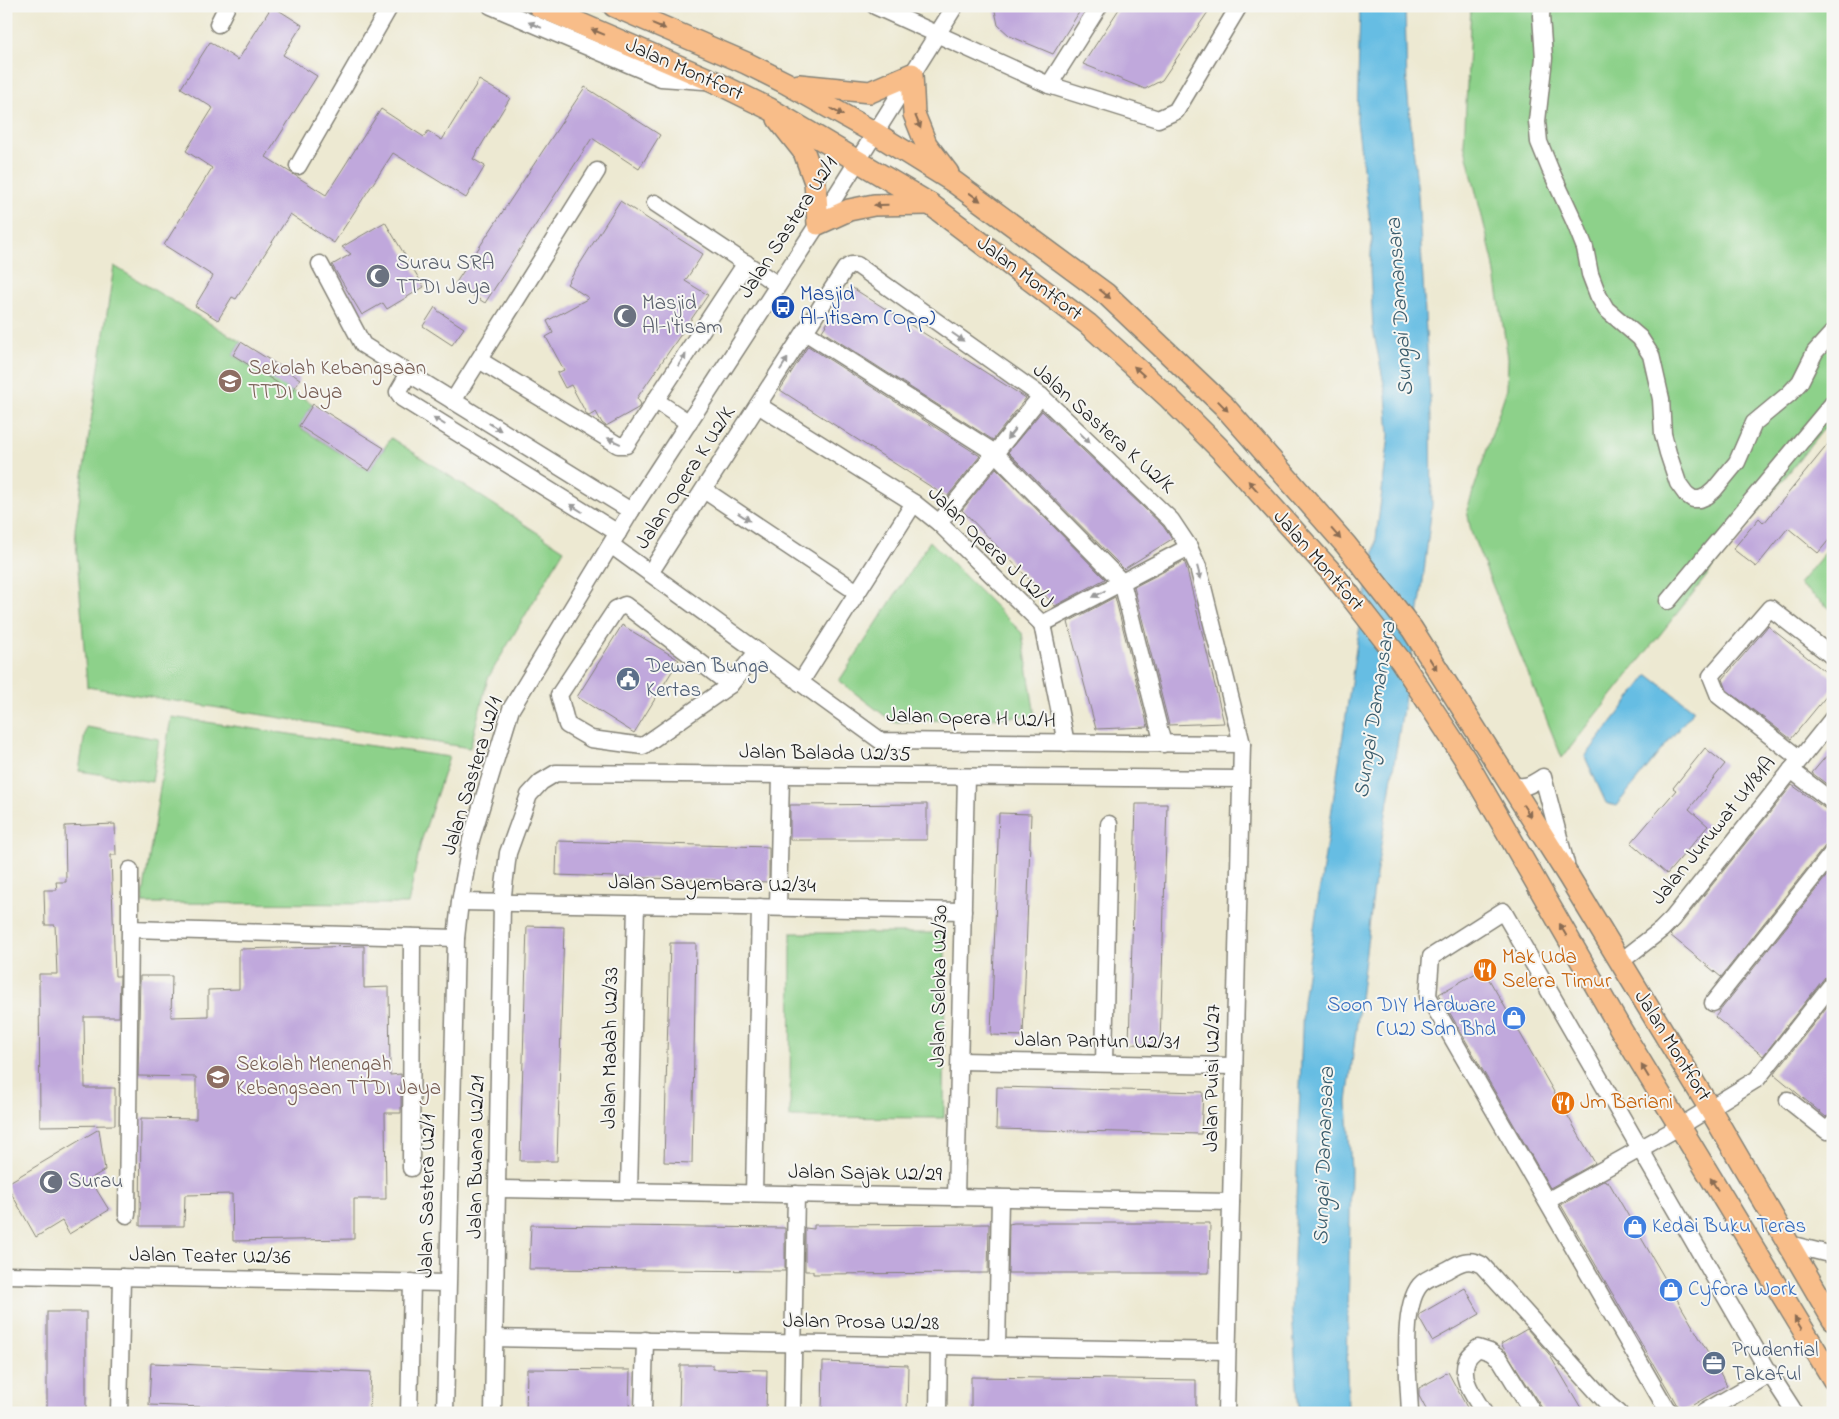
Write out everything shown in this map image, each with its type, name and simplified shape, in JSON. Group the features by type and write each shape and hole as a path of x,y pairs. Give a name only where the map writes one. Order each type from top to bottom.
{"main road":[{"name":"Jalan Montfort","path":"539,6 713,81 770,109 930,204 1096,331 1169,398 1218,448 1334,575 1401,661 1465,759 1620,1028 1833,1379"},
{"name":"Jalan Montfort","path":"614,6 746,63 786,83 875,133 954,182 1106,294 1224,406 1346,545 1412,629 1569,877 1710,1109 1833,1320"},
{"path":"786,83 870,92 912,74 914,114 926,144 954,182"},
{"path":"770,109 804,152 815,182 818,224 849,210 874,205 930,204"}],"street":[{"path":"218,24 227,6"},
{"path":"298,166 390,6"},
{"path":"491,6 661,78 713,81"},
{"path":"875,6 1049,85 1158,119 1176,111 1240,6"},
{"name":"Jalan Sastera U2/1","path":"444,1413 456,938 471,840 511,709 614,539 818,224 955,6"},
{"path":"1049,85 1099,6"},
{"path":"1542,6 1544,58 1537,122 1539,142 1585,248 1590,274 1598,295 1606,309 1640,338 1651,355 1661,399 1664,434 1668,453 1678,483 1686,494 1700,499 1714,490 1737,462 1754,423 1800,382 1815,352 1833,332"},
{"path":"453,400 597,170"},
{"path":"655,203 778,285"},
{"path":"478,360 618,444 626,445 746,263"},
{"path":"320,264 363,345 632,511"},
{"name":"Jalan Sastera K U2/K","path":"758,405 845,269 850,265 857,265 1041,396 1171,520 1189,547 1198,567 1242,744"},
{"path":"805,332 995,453 1122,582 1162,744"},
{"name":"Jalan Opera H U2/H","path":"409,373 398,392 403,399 614,539 650,573 881,741 1242,744"},
{"path":"939,523 1041,396"},
{"path":"655,400 689,423"},
{"path":"1668,601 1833,403"},
{"name":"Jalan Opera K U2/K","path":"650,573 758,405"},
{"name":"Jalan Opera J U2/J","path":"758,405 914,502 939,523 1042,624 1066,743"},
{"path":"704,490 857,592"},
{"path":"800,683 914,502"},
{"path":"1042,624 1189,547"},
{"path":"730,685 625,605 616,609 558,696 567,725 591,739 643,746 730,685 757,652"},
{"path":"1833,657 1770,608 1711,676 1719,696 1796,764 1833,802"},
{"name":"Jalan Juruwat U1/81A","path":"1620,962 1672,919 1833,718"},
{"name":"Jalan Puisi U2/27","path":"1226,1413 1242,744"},
{"name":"Jalan Balada U2/35","path":"502,903 508,854 529,795 541,782 556,773 1241,779"},
{"path":"778,908 782,775"},
{"name":"Jalan Seloka U2/30","path":"956,1197 966,777"},
{"path":"1510,785 1528,786 1543,777 1569,877"},
{"path":"1104,1063 1109,824"},
{"path":"1713,1003 1833,852"},
{"path":"127,1216 130,870"},
{"name":"Jalan Sayembara U2/34","path":"460,902 963,911"},
{"name":"Jalan Buana U2/21","path":"493,1413 502,903"},
{"name":"Jalan Madah U2/33","path":"629,1191 636,905"},
{"path":"754,1193 760,907"},
{"path":"1671,1413 1666,1408 1428,996 1431,957 1503,911 1770,1374 1792,1408"},
{"path":"130,929 456,938"},
{"path":"411,1168 412,938"},
{"path":"1546,1201 1640,1150 1757,1079 1833,983"},
{"name":"Jalan Pantun U2/31","path":"960,1061 1234,1066"},
{"path":"1788,1100 1827,1131 1833,1124"},
{"name":"Jalan Sajak U2/29","path":"498,1189 1231,1202"},
{"path":"792,1413 796,1194"},
{"path":"997,1347 1000,1198"},
{"path":"1788,1244 1833,1255"},
{"path":"1410,1413 1408,1324 1412,1301 1421,1284 1462,1261 1474,1261 1482,1265 1608,1405 1620,1413"},
{"name":"Jalan Teater U2/36","path":"6,1275 447,1283"},
{"path":"119,1413 122,1277"},
{"path":"409,1413 412,1282"},
{"name":"Jalan Prosa U2/28","path":"494,1338 1227,1350"},
{"path":"643,1413 645,1340"},
{"path":"938,1413 939,1346"},
{"path":"1484,1413 1466,1380 1464,1371 1467,1359 1478,1348 1490,1352 1500,1359 1533,1413"},
{"path":"1703,1413 1770,1374"}],"green space":[{"path":"1471,6 1833,6 1833,417 1562,758 1471,532 1467,510 1507,388 1508,358 1493,261 1464,144"},
{"path":"114,266 241,342 233,355 313,404 299,427 369,471 391,438 564,550 488,678 470,748 87,687 75,529"},
{"path":"930,541 1022,633 1035,716 893,722 839,681"},
{"path":"1833,543 1833,611 1799,584"},
{"path":"171,717 449,757 421,842 408,904 142,903"},
{"path":"86,727 159,739 152,782 79,771"},
{"path":"791,933 945,933 944,1118 790,1117"}],"water":[{"name":"Sungai Damansara","path":"1360,6 1405,6 1407,88 1418,194 1431,417 1432,505 1421,597 1374,888 1347,1102 1351,1170 1347,1369 1348,1413 1299,1413 1292,1313 1303,1001 1357,642 1375,547 1389,435 1386,394 1373,329 1370,269 1372,238 1357,121"},
{"path":"1648,675 1694,710 1616,806 1606,803 1585,757"}],"building":[{"path":"272,6 302,25 283,55 317,76 266,157 326,195 381,109 424,137 428,131 442,140 479,80 510,98 473,159 485,166 466,198 393,153 334,243 290,214 236,299 232,297 218,320 195,306 213,276 164,245 212,168 186,151 213,108 181,88 210,42 238,60"},
{"path":"994,6 1083,6 1053,54 1010,36 998,25"},
{"path":"1121,6 1212,6 1162,80 1145,89 1083,64"},
{"path":"585,87 660,135 639,169 592,138 485,303 455,284"},
{"name":"Masjid Al-I'tisam","path":"620,201 703,254 685,281 708,295 637,398 641,404 638,408 606,426 602,423 596,412 589,416 587,415 571,385 565,388 557,373 564,370 546,337 553,333 547,321 589,298 567,284"},
{"name":"Surau SRA TTDI Jaya","path":"385,222 424,287 387,309 383,303 362,315 332,265 351,254 342,247"},
{"path":"851,287 1026,398 993,440 822,331"},
{"path":"435,307 464,328 452,345 423,326"},
{"path":"241,342 300,379 292,392 233,355"},
{"path":"808,346 980,456 947,497 780,390"},
{"path":"313,404 384,448 369,471 299,426"},
{"path":"1042,411 1163,526 1172,539 1124,569 1008,452"},
{"path":"1833,438 1833,535 1818,553 1788,528 1756,567 1733,549 1759,518 1764,523"},
{"path":"996,468 1105,579 1055,606 962,510"},
{"path":"1184,561 1224,723 1169,725 1134,587"},
{"path":"1115,597 1148,727 1096,729 1068,622"},
{"name":"Dewan Bunga Kertas","path":"622,625 679,660 634,733 577,697"},
{"path":"1768,626 1833,678 1833,688 1791,739 1727,690 1723,679"},
{"path":"1705,748 1725,764 1689,809 1708,826 1667,874 1631,843 1676,790 1673,788"},
{"path":"1833,748 1833,789 1812,773"},
{"path":"1792,785 1827,810 1833,812 1833,842 1825,846 1721,977 1670,935"},
{"path":"927,804 927,840 790,840 790,805"},
{"path":"1136,804 1167,804 1160,1045 1129,1044"},
{"path":"999,813 1031,814 1023,1036 991,1035"},
{"path":"115,824 116,855 111,855 115,976 120,976 119,1017 84,1017 85,1088 115,1088 115,1125 40,1126 39,974 57,974 55,925 45,925 44,890 57,890 56,882 66,882 65,826"},
{"path":"557,841 769,847 769,882 556,875"},
{"path":"1833,868 1833,973 1825,977 1763,1056 1715,1017"},
{"path":"527,926 564,927 557,1161 520,1161"},
{"path":"670,943 696,943 692,1163 664,1162"},
{"path":"364,946 364,988 389,987 390,1075 401,1074 401,1113 385,1113 386,1199 354,1199 354,1239 233,1241 232,1194 185,1195 184,1226 140,1226 141,1118 196,1119 196,1077 138,1076 140,976 172,976 171,1017 208,1016 208,990 239,989 239,949"},
{"path":"1483,969 1595,1163 1550,1188 1439,994"},
{"path":"1833,999 1833,1114 1826,1117 1774,1074"},
{"path":"997,1087 1203,1092 1201,1134 996,1129"},
{"name":"Surau","path":"99,1129 105,1170 90,1179 109,1210 69,1234 62,1221 36,1237 6,1184"},
{"path":"1605,1180 1606,1182 1608,1181 1727,1385 1681,1412 1561,1205"},
{"path":"1210,1223 1209,1273 1008,1273 1009,1224"},
{"path":"989,1224 988,1273 813,1274 813,1271 805,1271 805,1228 814,1229 814,1225"},
{"path":"531,1225 785,1228 785,1271 529,1269"},
{"path":"1465,1288 1480,1314 1432,1341 1419,1318 1420,1314"},
{"path":"47,1312 86,1312 86,1413 47,1413"},
{"path":"1527,1329 1549,1354 1584,1413 1543,1413 1542,1408 1501,1344"},
{"path":"823,1362 908,1365 907,1413 822,1413"},
{"path":"151,1363 371,1372 369,1413 149,1405"},
{"path":"680,1365 713,1365 713,1369 767,1370 766,1413 679,1413"},
{"path":"527,1369 630,1370 629,1413 526,1413"},
{"path":"1448,1372 1470,1413 1428,1413 1419,1396 1419,1388"},
{"path":"971,1377 1196,1380 1196,1413 971,1411"}],"place":[{"name":"Surau SRA TTDI Jaya","path":"378,276"},
{"name":"Masjid Al-Itisam (Opp)","path":"783,307"},
{"name":"Masjid Al-I'tisam","path":"625,316"},
{"name":"Sekolah Kebangsaan TTDI Jaya","path":"230,381"},
{"name":"Dewan Bunga Kertas","path":"628,679"},
{"name":"Mak Uda Selera Timur","path":"1485,970"},
{"name":"Soon DIY Hardware (U2) Sdn Bhd","path":"1514,1018"},
{"name":"Sekolah Menengah Kebangsaan TTDI Jaya","path":"218,1077"},
{"name":"Jm Bariani","path":"1563,1103"},
{"name":"Surau","path":"51,1182"},
{"name":"Kedai Buku Teras","path":"1635,1227"},
{"name":"Cyfora Work","path":"1671,1290"},
{"name":"Prudential Takaful","path":"1714,1363"}]}
